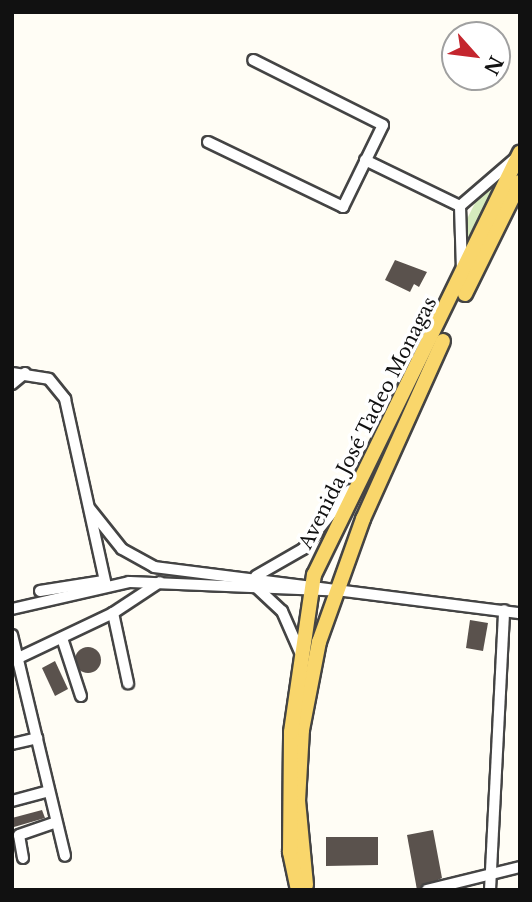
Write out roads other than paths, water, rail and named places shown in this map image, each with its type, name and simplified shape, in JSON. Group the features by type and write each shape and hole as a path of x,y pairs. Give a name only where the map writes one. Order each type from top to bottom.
{"main road":[{"name":"Avenida José Tadeo Monagas","path":"298,890 288,804 300,652 310,588 355,482 462,279 519,154"},
{"name":"Avenida José Tadeo Monagas","path":"307,890 298,801 302,730 337,591 381,477 520,182"}],"street":[{"path":"208,142 343,207 383,125 253,60"},
{"path":"460,206 519,154"},
{"path":"365,160 460,206"},
{"path":"460,206 462,279"},
{"path":"12,373 49,379 65,399 106,583"},
{"path":"12,384 25,373"},
{"path":"255,581 303,549 355,482"},
{"path":"90,509 136,559 188,577"},
{"path":"84,582 101,564"},
{"path":"40,591 84,582 160,582 188,577 255,581 520,613"},
{"path":"255,581 282,611 300,652"},
{"path":"15,659 113,613 160,582"},
{"path":"12,609 106,583"},
{"path":"490,890 504,610"},
{"path":"113,613 128,683"},
{"path":"12,635 15,659 65,856"},
{"path":"62,638 81,696"},
{"path":"12,744 37,738"},
{"path":"12,801 49,791"},
{"path":"23,858 19,835 56,822"},
{"path":"427,890 492,875 499,867 520,867"}]}
